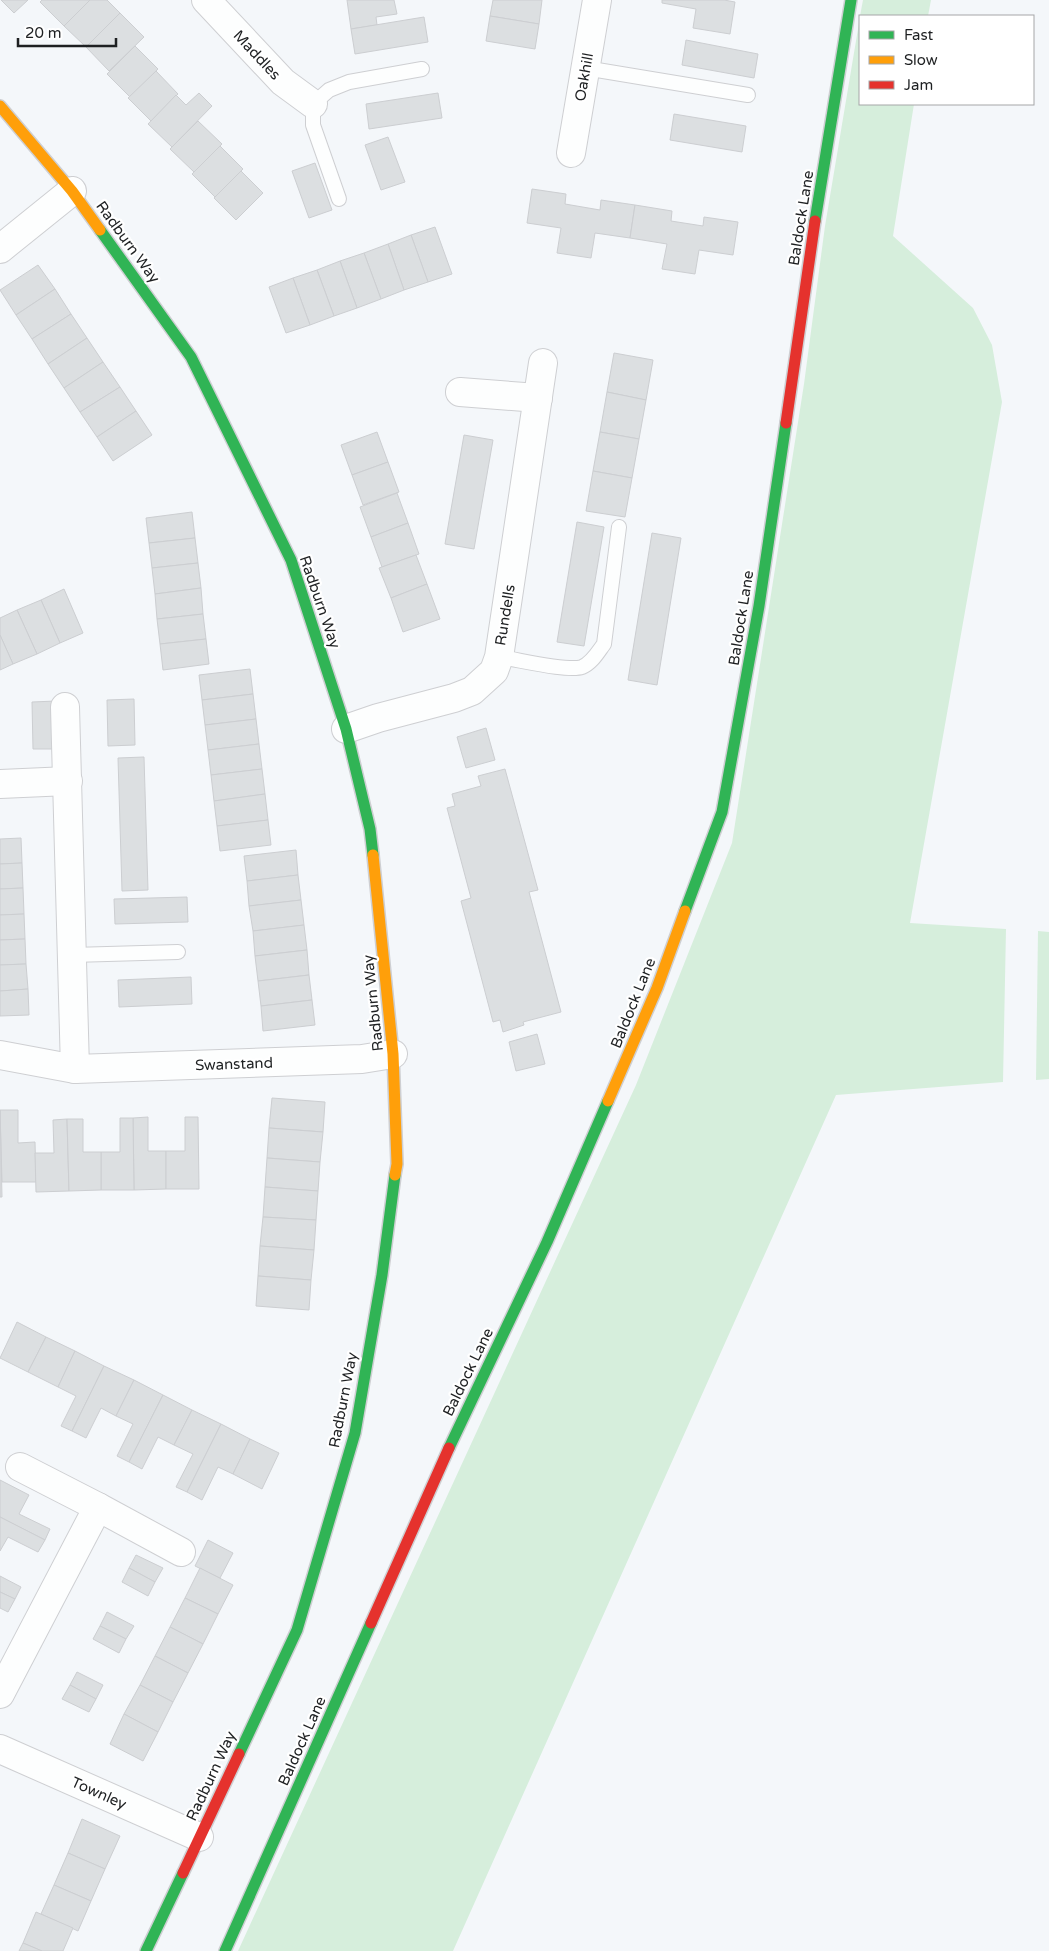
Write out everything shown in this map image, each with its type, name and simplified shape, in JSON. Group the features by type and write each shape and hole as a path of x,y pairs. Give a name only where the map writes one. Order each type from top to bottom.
{"street":[{"name":"Maddles","path":"206,0 283,82 313,104"},
{"name":"Oakhill","path":"571,153 597,0"},
{"name":"Baldock Lane","path":"225,1951 468,1405 551,1233 657,988 722,812 759,606 811,251 851,0"},
{"name":"Radburn Way","path":"0,106 72,191 191,357 291,560 346,729 370,829 393,1054 397,1164 382,1275 355,1433 297,1630 198,1836 146,1951"},
{"path":"0,249 72,191"},
{"name":"Rundells","path":"346,729 378,718 454,698 472,691 494,671 499,657 542,363"},
{"path":"460,392 538,398"},
{"path":"65,707 75,1069"},
{"path":"0,784 68,780"},
{"name":"Swanstand","path":"0,1055 75,1069 362,1059 393,1054"},
{"path":"20,1467 181,1552"},
{"path":"0,1694 98,1507"},
{"name":"Townley","path":"0,1749 198,1836"}],"lane":[{"path":"585,68 748,96"},
{"path":"339,199 312,125 313,104 329,90 349,82 422,69"},
{"path":"499,657 570,668 582,667 594,658 604,644 619,527"},
{"path":"72,955 178,952"}],"green space":[{"path":"863,0 931,0 928,15 860,15"},
{"path":"859,23 859,105 914,105 893,236 973,308 992,345 1002,402 910,923 1006,929 1003,1082 836,1095 453,1951 238,1951 636,1085 732,843 804,384 825,226"},
{"path":"1038,931 1049,932 1049,1079 1036,1080"}],"building":[{"path":"1,0 28,0 14,13"},
{"path":"42,0 90,0 64,26 40,2"},
{"path":"90,0 107,0 120,13 86,47 64,26"},
{"path":"347,0 394,0 397,14 376,17 377,25 351,29"},
{"path":"493,0 542,0 539,24 490,16"},
{"path":"662,0 724,0 735,2 730,34 693,28 696,9 662,3"},
{"path":"120,13 144,37 109,71 86,47"},
{"path":"490,16 539,24 535,49 486,41"},
{"path":"424,17 428,42 355,54 351,29"},
{"path":"686,40 758,54 754,78 682,65"},
{"path":"135,46 158,69 130,97 107,74"},
{"path":"156,71 178,94 151,121 128,98"},
{"path":"199,93 212,106 172,147 148,124 176,95 186,105"},
{"path":"438,93 442,118 369,129 366,104"},
{"path":"674,114 746,126 742,152 670,140"},
{"path":"198,121 222,144 194,172 170,149"},
{"path":"388,137 405,182 381,190 365,145"},
{"path":"220,146 243,169 215,197 192,174"},
{"path":"315,163 332,210 309,218 292,171"},
{"path":"241,171 263,193 236,220 214,198"},
{"path":"532,189 566,194 565,204 600,210 601,200 635,205 630,238 595,233 591,258 557,253 561,228 527,223"},
{"path":"635,205 672,211 671,221 703,226 704,217 738,222 733,255 699,250 695,274 662,269 667,244 630,238"},
{"path":"435,227 452,274 428,282 411,235"},
{"path":"411,235 428,282 404,290 388,244"},
{"path":"388,244 404,290 381,299 364,253"},
{"path":"364,253 381,299 357,308 340,261"},
{"path":"340,261 357,308 334,316 317,270"},
{"path":"38,265 55,289 16,315 0,290"},
{"path":"317,270 334,316 310,325 293,278"},
{"path":"293,278 310,325 286,333 269,287"},
{"path":"55,289 71,314 32,339 16,315"},
{"path":"71,314 87,338 48,364 32,339"},
{"path":"87,338 103,362 64,388 48,364"},
{"path":"614,353 653,360 646,400 607,392"},
{"path":"103,362 120,387 80,412 64,388"},
{"path":"120,387 136,411 97,437 80,412"},
{"path":"607,392 646,400 639,439 600,432"},
{"path":"136,411 152,435 113,461 97,437"},
{"path":"377,432 388,462 352,475 341,445"},
{"path":"600,432 639,439 632,478 593,471"},
{"path":"464,435 493,440 474,549 445,544"},
{"path":"388,462 399,492 363,505 352,475"},
{"path":"593,471 632,478 625,517 586,511"},
{"path":"397,493 408,523 371,537 360,507"},
{"path":"192,512 195,538 149,543 146,518"},
{"path":"577,522 604,527 584,646 557,642"},
{"path":"408,523 419,554 382,567 371,537"},
{"path":"652,533 681,538 657,685 628,680"},
{"path":"195,538 198,563 152,568 149,543"},
{"path":"416,555 427,584 391,598 379,568"},
{"path":"198,563 201,588 155,594 152,568"},
{"path":"427,584 440,619 403,632 391,598"},
{"path":"201,588 203,614 157,619 155,594"},
{"path":"64,589 83,633 60,643 41,600"},
{"path":"41,600 60,643 37,654 17,610"},
{"path":"17,610 37,654 13,664 0,635 0,618"},
{"path":"203,614 206,639 160,644 157,619"},
{"path":"0,635 13,664 0,670"},
{"path":"206,639 209,664 163,670 160,644"},
{"path":"250,669 253,694 202,700 199,675"},
{"path":"253,694 256,719 205,725 202,700"},
{"path":"134,699 135,745 108,746 107,700"},
{"path":"56,701 57,749 33,749 32,702"},
{"path":"256,719 259,744 208,750 205,725"},
{"path":"486,728 495,760 466,768 457,737"},
{"path":"259,744 262,769 211,775 208,750"},
{"path":"144,757 148,890 122,891 118,758"},
{"path":"262,769 265,794 214,801 211,775"},
{"path":"505,769 538,890 529,892 561,1012 523,1022 524,1025 503,1032 500,1020 493,1022 461,901 471,898 447,808 455,806 452,794 481,786 478,776"},
{"path":"265,794 268,820 217,826 214,801"},
{"path":"268,820 271,845 220,851 217,826"},
{"path":"21,838 22,863 0,864 0,839"},
{"path":"296,850 298,875 247,881 244,856"},
{"path":"22,863 23,888 0,889 0,864"},
{"path":"298,875 301,900 249,906 247,881"},
{"path":"23,888 24,914 0,915 0,889"},
{"path":"187,897 188,922 115,924 114,899"},
{"path":"301,900 304,925 253,931 249,906"},
{"path":"24,914 25,939 0,940 0,915"},
{"path":"304,925 307,950 255,956 253,931"},
{"path":"25,939 26,964 0,965 0,940"},
{"path":"307,950 309,975 258,981 255,956"},
{"path":"26,964 28,989 0,991 0,965"},
{"path":"309,975 312,1000 261,1006 258,981"},
{"path":"191,977 192,1004 119,1007 118,980"},
{"path":"28,989 29,1015 0,1016 0,991"},
{"path":"312,1000 315,1025 263,1031 261,1006"},
{"path":"537,1034 545,1064 516,1071 509,1042"},
{"path":"272,1098 325,1102 323,1132 269,1128"},
{"path":"0,1110 18,1110 18,1143 35,1142 36,1182 2,1182"},
{"path":"0,1110 2,1197 0,1197"},
{"path":"148,1117 148,1151 166,1151 166,1189 134,1190 133,1118"},
{"path":"185,1117 198,1117 199,1189 166,1189 166,1151 185,1151"},
{"path":"120,1118 133,1118 134,1190 101,1190 101,1152 120,1152"},
{"path":"67,1119 69,1191 36,1192 35,1153 54,1153 53,1120"},
{"path":"67,1119 83,1119 83,1152 101,1152 101,1190 69,1191"},
{"path":"269,1128 323,1132 320,1162 267,1158"},
{"path":"267,1158 320,1162 318,1191 265,1187"},
{"path":"265,1187 318,1191 316,1220 263,1217"},
{"path":"263,1217 316,1220 314,1250 260,1246"},
{"path":"260,1246 314,1250 311,1280 258,1276"},
{"path":"258,1276 311,1280 309,1310 256,1306"},
{"path":"17,1322 46,1337 28,1372 0,1358"},
{"path":"46,1337 75,1351 58,1387 28,1372"},
{"path":"75,1351 104,1366 72,1431 61,1426 76,1396 58,1387"},
{"path":"104,1366 134,1380 116,1416 101,1408 86,1438 72,1431"},
{"path":"134,1380 163,1395 129,1462 117,1456 133,1424 116,1416"},
{"path":"163,1395 192,1410 174,1445 158,1437 142,1469 129,1462"},
{"path":"192,1410 221,1424 187,1492 176,1487 193,1454 174,1445"},
{"path":"221,1424 250,1439 233,1474 218,1467 202,1500 187,1492"},
{"path":"250,1439 279,1453 262,1489 233,1474"},
{"path":"0,1480 29,1495 19,1514 50,1529 45,1540 0,1517"},
{"path":"0,1517 45,1540 38,1552 8,1537 0,1551"},
{"path":"208,1540 233,1553 220,1578 195,1566"},
{"path":"136,1555 163,1568 155,1582 129,1568"},
{"path":"129,1568 155,1582 148,1596 122,1582"},
{"path":"200,1568 233,1585 218,1614 185,1598"},
{"path":"0,1576 21,1587 15,1599 0,1592"},
{"path":"0,1592 15,1599 8,1612 0,1608"},
{"path":"185,1598 218,1614 203,1644 170,1627"},
{"path":"107,1612 134,1626 126,1639 100,1626"},
{"path":"100,1626 126,1639 119,1653 93,1639"},
{"path":"170,1627 203,1644 188,1673 155,1656"},
{"path":"155,1656 188,1673 173,1702 140,1685"},
{"path":"77,1672 103,1685 96,1699 70,1685"},
{"path":"70,1685 96,1699 89,1712 62,1699"},
{"path":"140,1685 173,1702 158,1732 124,1714"},
{"path":"124,1714 158,1732 143,1761 110,1744"},
{"path":"82,1819 120,1836 105,1869 68,1853"},
{"path":"68,1853 105,1869 91,1901 54,1885"},
{"path":"54,1885 91,1901 78,1931 41,1914"},
{"path":"36,1912 73,1928 63,1951 42,1951 23,1943"},
{"path":"23,1943 42,1951 19,1951"}],"traffic: fast":[{"path":"815,221 851,0"},
{"path":"100,230 191,357 291,560 346,729 370,829 373,855"},
{"path":"685,911 722,812 759,606 786,423"},
{"path":"449,1448 547,1242 608,1101"},
{"path":"239,1754 297,1630 355,1433 382,1275 395,1175"},
{"path":"225,1951 371,1623"},
{"path":"146,1951 183,1873"}],"traffic: slow":[{"path":"0,106 72,191 100,230"},
{"path":"373,855 393,1054 397,1164 395,1175"},
{"path":"608,1101 657,988 685,911"}],"traffic: jam":[{"path":"786,423 815,221"},
{"path":"371,1623 449,1448"},
{"path":"183,1873 239,1754"}]}
